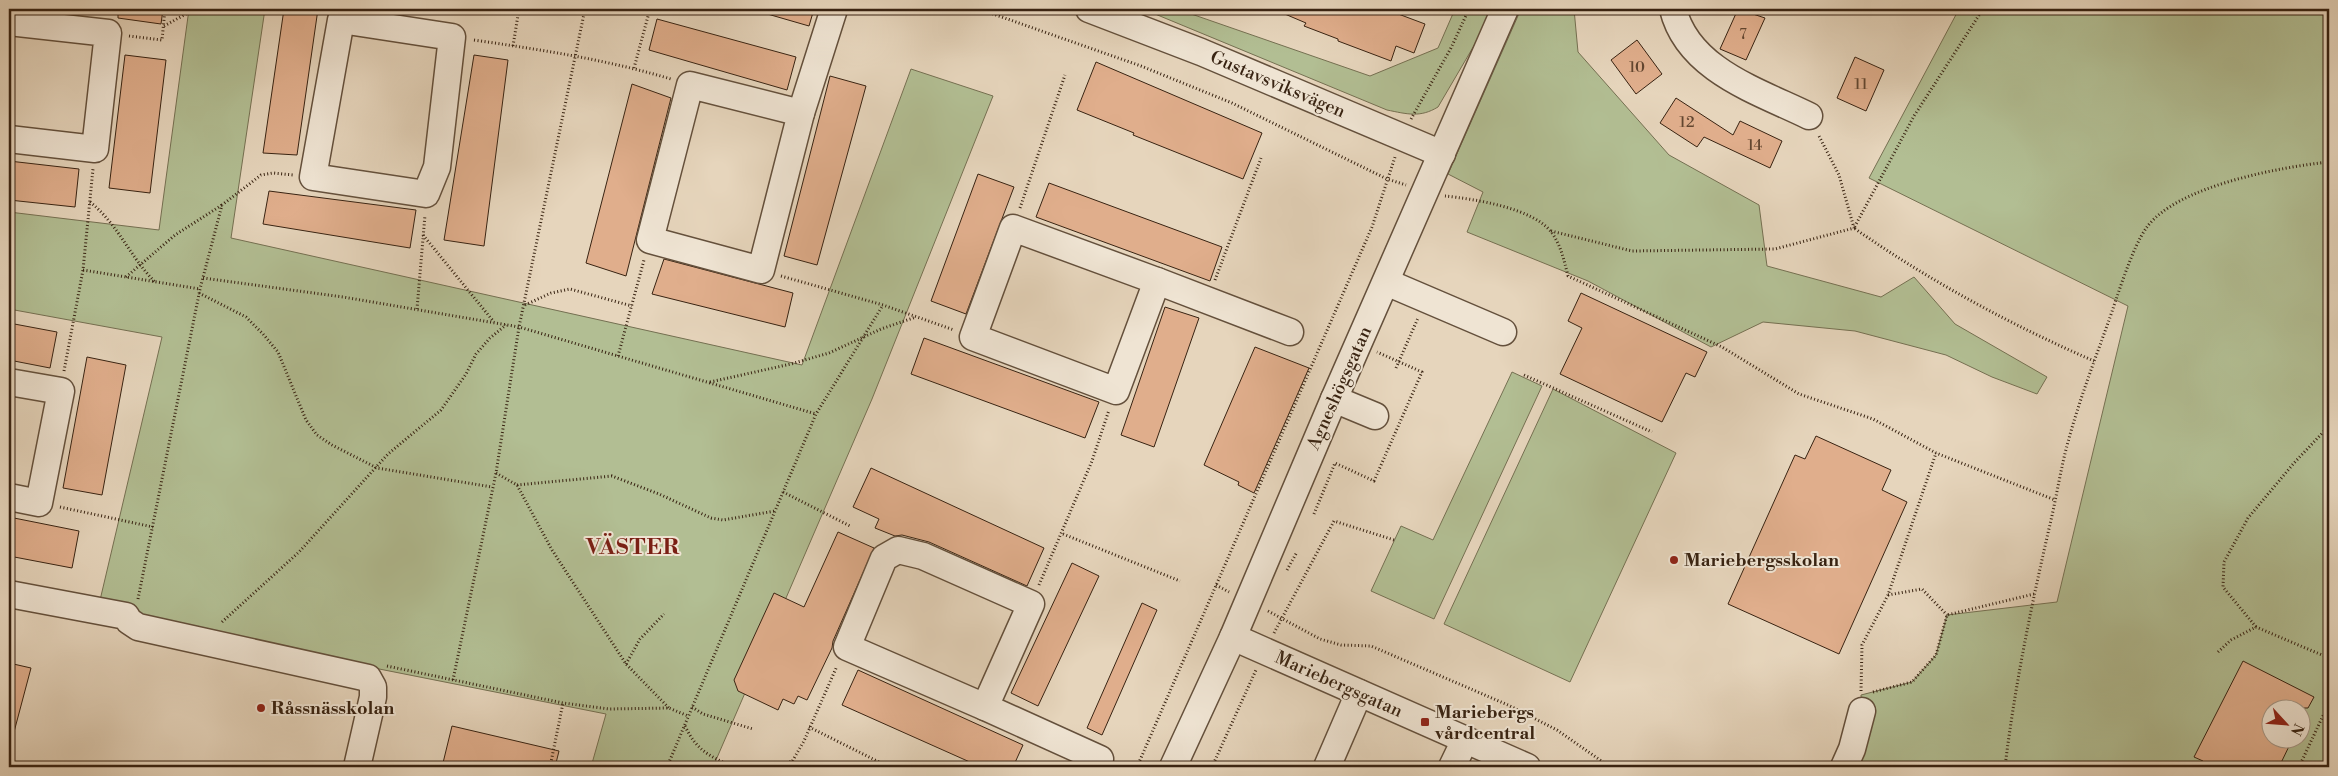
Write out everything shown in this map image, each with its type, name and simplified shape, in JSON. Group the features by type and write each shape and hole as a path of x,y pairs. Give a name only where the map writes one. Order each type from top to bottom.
{"street":[{"path":"801,113 690,85 650,240 761,270 801,113 834,9"},
{"name":"Gustavsviksvägen","path":"1089,9 1115,13 1442,154"},
{"name":"Agneshögsgatan","path":"1173,767 1233,637 1334,399 1505,9"},
{"path":"1673,9 1685,37 1694,51 1710,64 1728,76 1809,116"},
{"path":"342,14 452,38 437,167 426,194 314,177 342,14"},
{"path":"9,22 108,33 95,149 9,139"},
{"path":"1156,281 1116,391 973,337 1013,228 1208,300 1290,332"},
{"path":"1386,282 1503,332"},
{"path":"9,382 61,391 39,503 9,497"},
{"path":"1334,399 1375,416"},
{"path":"985,707 1031,604 923,556 898,550 884,558 847,646 1100,759"},
{"path":"9,594 131,611 129,621 138,627 368,678 373,687 373,697 357,767"},
{"name":"Mariebergsgatan","path":"1233,637 1465,740 1499,761 1527,767"},
{"path":"1326,767 1359,693"},
{"path":"1844,767 1852,749 1862,712"},
{"path":"1452,767 1465,740"}],"path":[{"path":"108,33 162,40 165,9"},
{"path":"164,26 195,9"},
{"path":"513,46 519,9"},
{"path":"452,680 496,472 524,305 585,9"},
{"path":"634,68 650,9"},
{"path":"978,9 1141,66 1232,103 1387,179 1426,192 1502,205 1538,221 1551,231 1562,250 1568,276 1722,347 1800,394 1873,419 1936,453 2055,500"},
{"path":"1455,9 1467,13"},
{"path":"1137,767 1372,227 1402,137 1451,48 1469,9"},
{"path":"1551,231 1632,250 1775,249 1854,228 1914,116 1983,9"},
{"path":"452,38 575,54 634,68 690,85"},
{"path":"1013,228 1065,75"},
{"path":"1809,116 1838,175 1854,228 1969,299 2050,342 2094,361"},
{"path":"61,391 83,270 95,149"},
{"path":"1208,300 1261,158"},
{"path":"2006,767 2019,671 2068,442 2094,361 2136,249 2146,228 2162,212 2181,199 2209,187 2311,164 2329,162"},
{"path":"126,277 175,235 222,205 261,175 272,173 314,177"},
{"path":"417,309 426,194"},
{"path":"90,201 114,225 140,266 155,282"},
{"path":"131,611 153,527 200,291 222,205"},
{"path":"423,235 494,322"},
{"path":"618,356 650,240"},
{"path":"83,270 200,291 246,317 278,352 290,376 297,402 317,435 340,450 377,468 492,487"},
{"path":"761,270 883,305 973,337"},
{"path":"203,278 417,309 520,327 816,414"},
{"path":"524,305 551,293 570,289 632,306"},
{"path":"1396,368 1427,299"},
{"path":"667,767 816,414 883,305"},
{"path":"709,382 791,364 829,353 881,329 916,317"},
{"path":"219,625 299,552 401,441 441,410 456,390 476,354 506,324"},
{"path":"1524,375 1652,432"},
{"path":"1031,604 1063,534 1092,461 1116,391"},
{"path":"2329,426 2294,463 2248,518 2224,562 2223,587 2256,627 2329,658"},
{"path":"1936,453 1888,595 1862,645 1861,695 1912,682 1936,655 1947,615"},
{"path":"496,472 517,485 552,550 626,664 669,708 688,716"},
{"path":"517,485 612,476 659,494 711,518 723,520 775,511"},
{"path":"783,492 850,526"},
{"path":"39,503 153,527"},
{"path":"1212,767 1264,651 1334,521 1394,540"},
{"path":"1063,534 1180,581"},
{"path":"1216,585 1329,642 1376,648 1508,705 1557,730 1610,767"},
{"path":"1888,595 1922,589 1947,615"},
{"path":"1947,615 2034,594"},
{"path":"626,664 640,639 664,614"},
{"path":"2218,652 2231,640 2256,627"},
{"path":"789,767 847,646"},
{"path":"382,665 564,703 609,709 669,708"},
{"path":"550,767 564,703"},
{"path":"2299,767 2329,703"},
{"path":"692,707 703,714 753,729"},
{"path":"684,725 692,742 700,750 734,767"},
{"path":"809,727 889,767"},
{"path":"773,767 793,761"}],"green space":[{"path":"189,9 265,9 231,238 802,365 911,69 993,96 872,399 713,767 591,767 606,714 97,613 162,337 9,309 9,212 159,230"},
{"path":"1143,9 1177,9 1370,76 1438,48 1455,9 1492,9 1482,32 1438,107 1425,113 1413,114 1387,110"},
{"path":"1521,9 1574,9 1578,52 1669,155 1759,205 1767,266 1881,297 1914,277 1955,324 2047,377 2037,394 1992,377 1946,355 1855,331 1763,322 1711,347 1588,281 1467,232 1483,192 1448,174"},
{"path":"1959,9 2329,9 2329,767 1844,767 1862,712 1861,695 1912,682 1936,655 1947,615 2057,602 2128,306 1869,178"},
{"path":"1512,372 1542,386 1434,619 1371,591 1401,526 1433,540"},
{"path":"1553,389 1676,453 1570,682 1444,624"}],"building":[{"path":"118,9 163,9 161,24 118,18"},
{"path":"284,9 318,9 297,155 263,153"},
{"path":"764,9 814,9 809,26 764,13"},
{"path":"1273,9 1385,9 1425,24 1414,53 1396,46 1391,61 1338,41 1338,39 1304,26 1306,23"},
{"path":"1738,9 1765,18 1746,60 1720,49"},
{"path":"657,19 796,57 787,90 649,50"},
{"path":"1637,40 1662,74 1636,94 1611,60"},
{"path":"125,55 166,60 150,193 109,188"},
{"path":"474,55 508,60 484,246 444,240"},
{"path":"1855,57 1884,70 1866,111 1837,98"},
{"path":"1096,62 1262,133 1243,179 1133,135 1134,133 1077,110"},
{"path":"830,76 866,86 817,265 784,256"},
{"path":"632,84 671,98 626,276 586,263"},
{"path":"1676,98 1733,135 1740,121 1782,141 1770,168 1704,137 1697,147 1660,123"},
{"path":"9,161 79,169 75,207 9,200"},
{"path":"978,174 1014,187 966,314 931,301"},
{"path":"1049,183 1222,247 1210,281 1036,217"},
{"path":"269,191 416,210 410,248 263,224"},
{"path":"664,259 793,293 785,327 652,294"},
{"path":"1581,293 1707,352 1695,377 1686,373 1662,422 1560,374 1582,328 1568,321"},
{"path":"1165,307 1199,318 1154,447 1121,435"},
{"path":"9,323 57,332 50,368 9,360"},
{"path":"924,338 1099,402 1085,438 911,374"},
{"path":"1255,347 1309,368 1254,493 1238,485 1239,482 1204,465"},
{"path":"87,357 126,365 102,495 63,488"},
{"path":"1816,436 1891,470 1882,490 1907,502 1839,654 1728,604 1795,455 1805,459"},
{"path":"871,468 1044,548 1027,586 929,542 902,535 895,536 875,528 879,519 853,507"},
{"path":"9,517 79,531 72,568 9,556"},
{"path":"838,532 874,548 833,641 832,648 807,700 798,696 794,704 783,699 778,710 738,691 734,680 774,593 804,607"},
{"path":"1072,563 1099,576 1038,706 1011,693"},
{"path":"1142,603 1157,610 1102,735 1087,728"},
{"path":"2243,661 2314,697 2310,704 2310,698 2260,698 2260,748 2288,748 2279,767 2200,767 2203,761 2194,757"},
{"path":"9,663 31,668 14,732 9,731"},
{"path":"858,670 1023,745 1013,767 981,767 842,705"},
{"path":"452,726 559,751 555,767 442,767"}],"place":[{"name":"Mariebergsskolan","path":"1674,560"},
{"name":"Råssnässkolan","path":"261,708"},
{"name":"Mariebergs vårdcentral","path":"1425,722"}],"district":[{"name":"VÄSTER","path":"633,546"}]}
